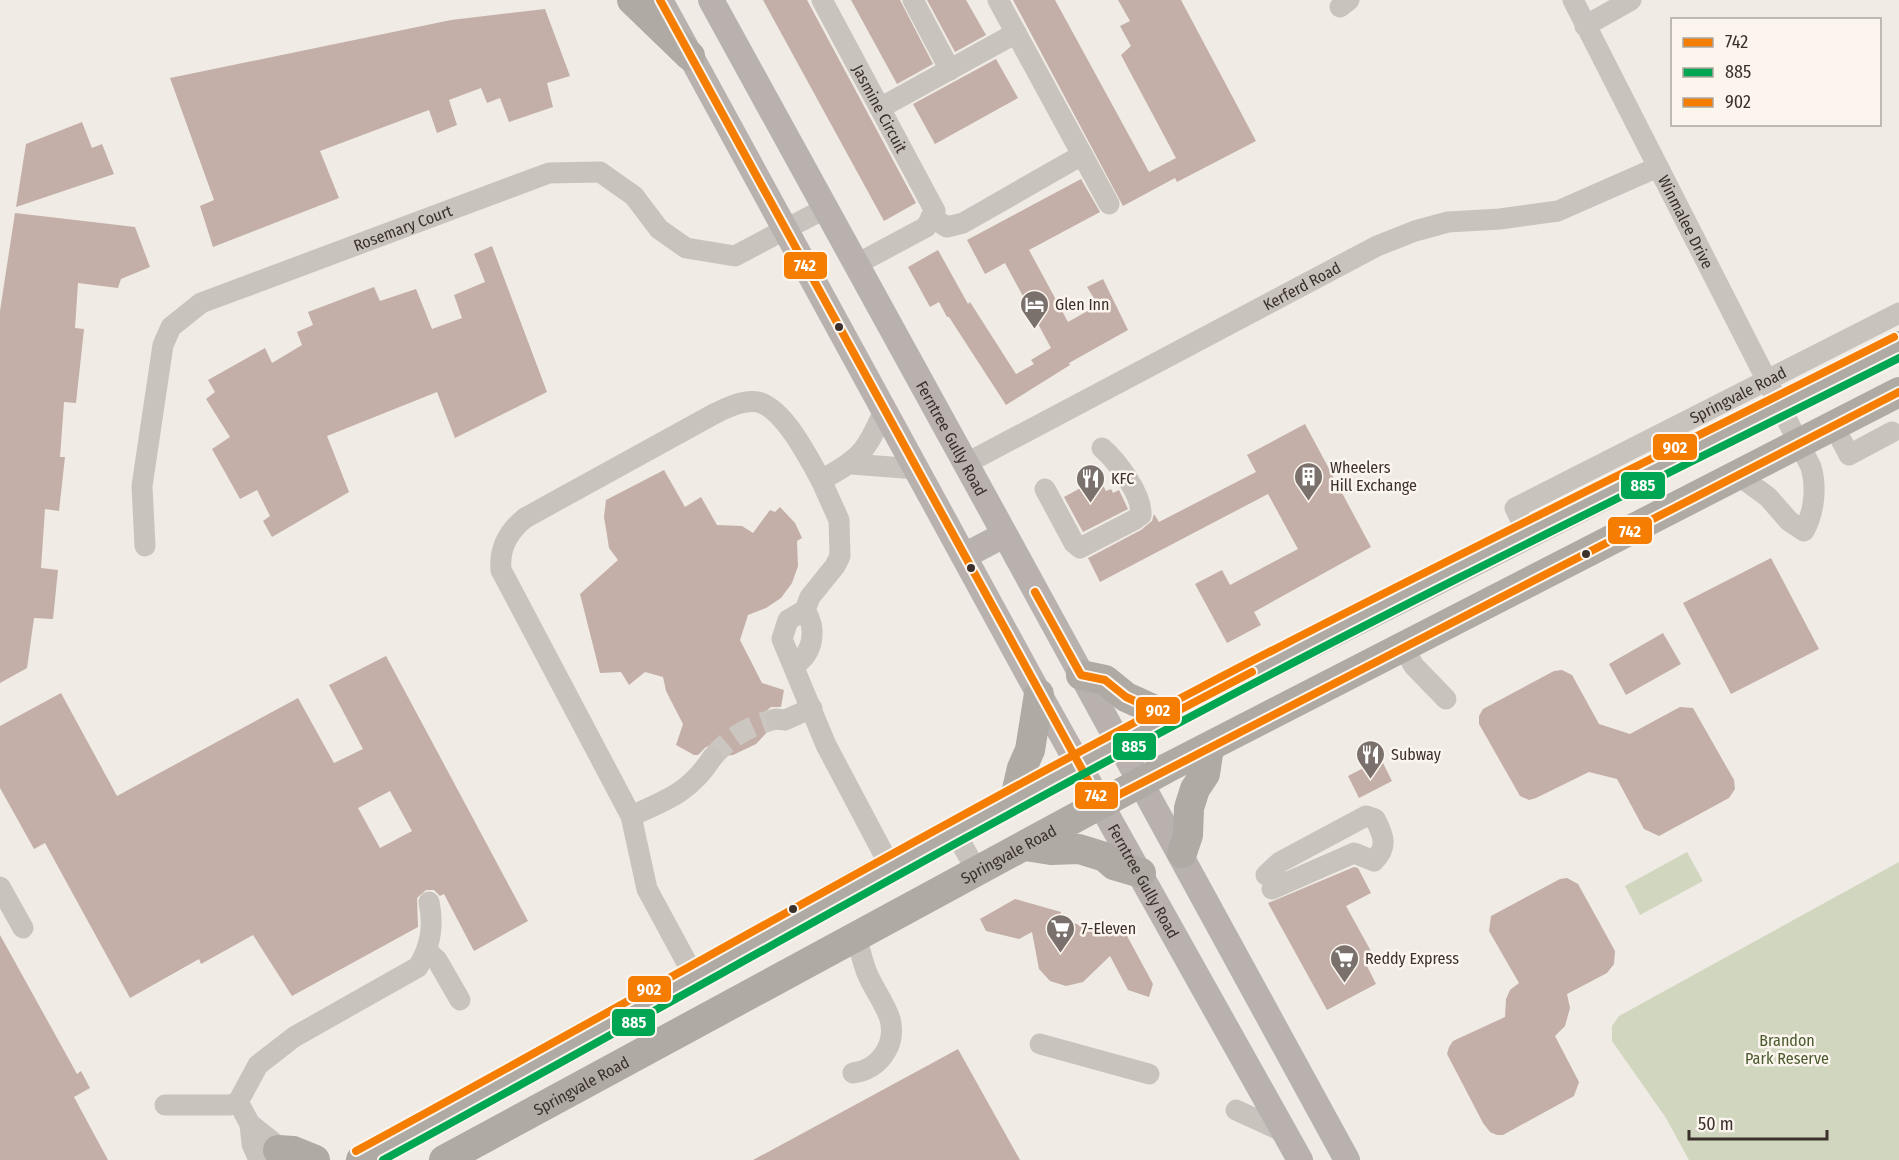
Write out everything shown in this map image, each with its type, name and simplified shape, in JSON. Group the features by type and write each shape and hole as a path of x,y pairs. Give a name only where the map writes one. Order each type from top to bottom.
{"highway":[{"path":"632,0 690,56"},
{"name":"Springvale Road","path":"361,1160 631,1013 890,866 1168,716 1899,346"},
{"name":"Springvale Road","path":"444,1160 1142,782 1899,392"},
{"path":"1081,675 1105,680 1126,697 1168,716"},
{"path":"1015,798 1022,768 1030,750 1039,694"},
{"path":"1182,853 1188,835 1189,808 1195,789 1205,774 1209,747"},
{"path":"1025,846 1051,850 1079,849 1105,857 1114,865 1141,873"},
{"path":"631,1013 652,1046"},
{"path":"274,1156 293,1151 315,1160"}],"main road":[{"name":"Ferntree Gully Road","path":"660,0 1039,694 1300,1160"},
{"name":"Ferntree Gully Road","path":"711,0 964,464 1182,853 1347,1160"},
{"path":"964,556 1004,536"}],"street":[{"name":"Jasmine Circuit","path":"822,0 935,211 931,218"},
{"path":"913,0 950,70"},
{"path":"998,0 1108,204"},
{"name":"Winmalee Drive","path":"1573,0 1811,467 1814,482 1812,508 1803,531 1789,521 1768,497 1738,475"},
{"path":"1585,26 1631,0"},
{"path":"880,108 1016,33"},
{"path":"855,265 926,227 931,218 947,227 963,223 1082,155"},
{"name":"Kerferd Road","path":"964,464 1377,246 1415,231 1448,222 1500,219 1558,211 1658,167"},
{"name":"Rosemary Court","path":"145,546 142,486 163,345 171,327 201,303 549,173 600,172 634,196 659,229 686,248 735,256 824,209"},
{"name":"Springvale Road","path":"1528,535 1515,508 1899,313"},
{"path":"694,976 647,890 631,816 501,570 500,556 506,538 525,518 714,414 737,404 759,402 778,414 821,480 839,520 841,545 836,566 815,590 805,610 788,620 782,639 787,657 795,665 826,745 890,866"},
{"path":"821,480 852,464 873,437 884,410"},
{"path":"1834,426 1849,454 1892,432"},
{"path":"1045,489 1074,543 1080,548 1141,515 1141,506 1116,460 1102,448"},
{"path":"852,464 916,469"},
{"path":"795,665 802,660 812,641 812,621 805,610"},
{"path":"1403,647 1414,666 1446,699"},
{"path":"776,719 785,720 812,708"},
{"path":"631,816 683,791 701,776 712,758"},
{"path":"1366,816 1375,819 1384,836 1383,852 1374,861 1354,853 1269,882 1280,862 1366,816"},
{"path":"954,831 977,872"},
{"path":"0,887 23,928"},
{"path":"165,1105 230,1105 238,1102 258,1065 294,1037 418,967 427,951 432,927 429,902"},
{"path":"853,1073 866,1072 883,1058 891,1034 890,1019 866,972 856,936"},
{"path":"427,951 437,960 460,1000"},
{"path":"1040,1044 1149,1074"},
{"path":"238,1102 250,1124 274,1156"},
{"path":"1236,1110 1284,1132"}],"green space":[{"path":"1687,852 1703,881 1640,915 1625,886"},
{"name":"Brandon Park Reserve","path":"1899,862 1899,1160 1689,1160 1666,1118 1612,1041 1612,1026 1619,1016"}],"building":[{"path":"763,0 807,0 916,203 884,221"},
{"path":"851,0 900,0 933,64 897,84"},
{"path":"927,0 966,0 986,35 955,52"},
{"path":"1013,0 1055,0 1149,172 1176,158 1121,55 1131,46 1120,26 1130,21 1118,0 1181,0 1256,141 1177,182 1175,178 1123,206"},
{"path":"545,9 570,76 547,83 553,107 509,122 500,98 487,103 481,88 449,100 457,125 437,133 429,110 320,151 339,198 213,247 200,206 214,200 170,78 451,20"},
{"path":"996,59 1018,98 935,144 913,104"},
{"path":"82,122 92,148 102,144 114,174 16,207 26,144"},
{"path":"1081,179 1100,212 1029,250 1068,322 1098,305 1087,287 1103,279 1128,330 1069,363 1070,365 1006,405 939,302 930,307 908,267 938,250 968,304 970,302 1016,374 1034,364 1031,360 1051,348 1005,263 985,274 967,240"},
{"path":"15,213 135,227 150,267 121,279 118,288 78,283 75,328 84,329 76,403 64,402 60,457 65,457 59,511 45,509 41,568 58,570 53,619 34,618 27,668 0,683 0,311"},
{"path":"492,246 547,392 455,438 437,392 327,436 349,492 272,537 263,521 270,516 257,490 240,499 212,449 230,437 206,399 215,392 208,380 265,348 272,363 302,345 297,332 313,325 308,312 374,287 380,301 416,289 432,329 462,318 454,295 485,282 474,254"},
{"path":"1305,424 1371,547 1254,612 1261,625 1227,643 1195,584 1222,570 1230,585 1298,549 1268,494 1100,582 1088,558 1141,530 1152,521 1154,514 1159,522 1256,472 1247,455"},
{"path":"664,470 685,507 701,497 717,525 742,526 753,533 770,510 775,512 780,507 795,523 802,538 797,541 798,566 792,583 781,598 766,608 748,615 740,640 762,683 784,690 781,707 771,707 765,712 764,724 769,730 756,744 733,755 724,756 720,748 713,745 706,747 698,755 694,755 676,745 683,724 666,691 663,677 645,672 629,685 621,672 600,673 580,594 618,560 609,548 604,517 606,500"},
{"path":"1099,478 1106,491 1111,489 1113,493 1119,490 1128,509 1083,532 1064,497"},
{"path":"1771,558 1819,649 1731,694 1683,603"},
{"path":"1663,633 1681,664 1626,695 1609,664"},
{"path":"386,656 528,921 474,951 444,894 440,896 434,890 426,890 417,898 418,927 292,996 253,935 201,964 199,959 130,998 45,843 34,849 0,788 0,726 61,693 117,796 298,698 334,763 363,749 329,685","holes":["390,791 412,831 380,848 358,808"]},
{"path":"1562,670 1572,675 1599,724 1630,734 1680,707 1693,708 1734,780 1735,789 1729,798 1659,836 1644,829 1617,779 1589,772 1536,798 1529,800 1520,796 1479,724 1479,716 1483,709 1554,671"},
{"name":"Subway","path":"1381,759 1392,781 1359,798 1348,776"},
{"path":"1354,867 1358,868 1371,893 1346,906 1372,953 1363,958 1376,984 1327,1010 1268,903"},
{"path":"1567,878 1578,884 1615,951 1614,964 1607,973 1567,994 1570,1008 1565,1026 1555,1036 1579,1082 1574,1096 1503,1135 1497,1135 1490,1132 1483,1123 1447,1054 1453,1041 1505,1017 1506,999 1510,990 1519,983 1489,931 1491,916 1560,879"},
{"path":"1015,899 1061,912 1060,917 1093,931 1096,924 1126,934 1153,984 1149,997 1128,990 1110,956 1083,982 1066,986 1050,981 1039,969 1032,932 1019,939 986,931 980,919"},
{"path":"0,935 77,1074 81,1071 90,1088 74,1097 108,1160 0,1160"},
{"path":"958,1049 1020,1160 753,1160 925,1067"}],"tunnel":[{"path":"712,758 741,733 776,719"}],"transit line":[{"name":"742","path":"660,0 1101,804 1899,392"},
{"name":"902","path":"356,1151 1093,744 1459,555 1894,337"},
{"name":"885","path":"383,1160 1000,819 1207,708 1465,575 1899,358"},
{"name":"742","path":"1035,592 1081,675 1105,680 1126,697 1168,716 1252,672"}],"place":[{"name":"Glen Inn","path":"1034,330"},
{"name":"Wheelers Hill Exchange","path":"1309,502"},
{"name":"KFC","path":"1090,504"},
{"name":"Subway","path":"1370,780"},
{"name":"7-Eleven","path":"1060,954"},
{"name":"Reddy Express","path":"1344,984"}]}
